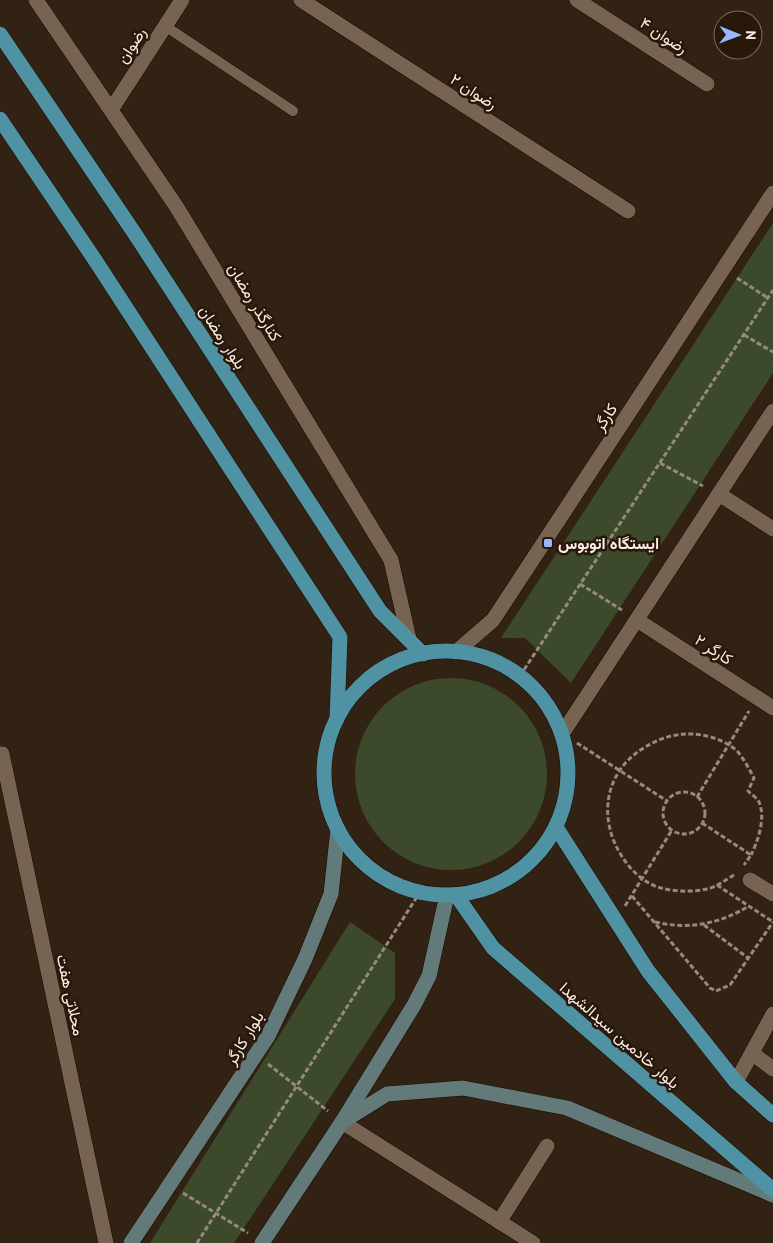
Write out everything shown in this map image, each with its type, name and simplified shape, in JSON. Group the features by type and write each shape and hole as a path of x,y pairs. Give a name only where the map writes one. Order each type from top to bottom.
{"main road":[{"name":"بلوار رمضان","path":"0,34 135,234 380,611 424,654"},
{"path":"0,120 95,260 340,637 336,720"},
{"path":"438,651 470,653 500,663 527,681 548,705 562,734 568,765 566,797 556,827 531,861 497,885 451,895 427,894 400,886 375,872 354,853 338,829 328,803 325,775 327,747 336,720 354,693 378,672 407,657 424,654 438,651"},
{"path":"556,827 648,971 736,1082 773,1115"},
{"name":"بلوار کارگر","path":"131,1243 268,1036 306,960 331,894 338,829"},
{"path":"263,1243 342,1122 414,1005 429,976 451,895"},
{"name":"بلوار خادمین سیدالشهدا","path":"451,895 494,948 773,1190"},
{"path":"342,1122 387,1094 463,1088 567,1108 773,1195"}],"street":[{"name":"کنارگذر رمضان","path":"36,0 176,206 391,560 409,639"},
{"name":"رضوان","path":"111,110 182,0"},
{"name":"رضوان ۲","path":"301,0 628,210"},
{"name":"رضوان ۴","path":"577,0 707,84"},
{"name":"کارگر","path":"456,652 493,620 773,192"},
{"path":"562,734 773,411"},
{"path":"719,494 773,529"},
{"name":"کارگر ۲","path":"637,620 773,708"},
{"name":"محلاتی هفت","path":"1,754 106,1243"},
{"path":"745,876 773,894"},
{"path":"736,1082 773,1014"},
{"path":"752,1053 773,1069"},
{"path":"342,1122 533,1243"},
{"path":"499,1222 547,1146"}],"lane":[{"path":"165,26 293,111"}],"path":[{"path":"723,268 768,298"},
{"path":"520,676 773,290"},
{"path":"744,335 773,352"},
{"path":"660,463 719,494"},
{"path":"580,584 637,620"},
{"path":"697,797 757,697"},
{"path":"562,734 667,801"},
{"path":"693,734 711,738 737,751 754,778 748,791 759,801 762,815 759,834 755,848 750,855 745,876 708,888 677,890 660,888 642,879 630,868 614,844 610,833 608,800 619,771 626,761 636,753 669,736 693,734"},
{"path":"681,792 690,793 697,797 704,809 702,823 692,832 685,834 672,830 663,817 667,801 673,795 681,792"},
{"path":"702,823 750,855"},
{"path":"616,921 672,830"},
{"path":"632,896 710,988 716,991 730,985 773,922 716,885"},
{"path":"197,1243 420,892"},
{"path":"654,922 678,926 703,925 727,918 749,906"},
{"path":"703,925 748,958"},
{"path":"256,1055 342,1122"},
{"path":"170,1184 263,1243"}],"green space":[{"path":"773,223 773,373 571,683 525,638 501,638"},
{"path":"442,678 460,678 488,685 504,694 519,706 531,721 540,737 547,765 547,783 540,811 531,827 519,842 504,854 488,863 460,870 442,870 423,866 406,859 390,848 377,835 366,819 359,802 355,783 355,765 359,746 366,729 377,713 390,700 406,689 423,682"},
{"path":"350,922 395,953 395,999 234,1243 150,1243"}],"place":[{"name":"ایستگاه اتوبوس","path":"548,543"}]}
